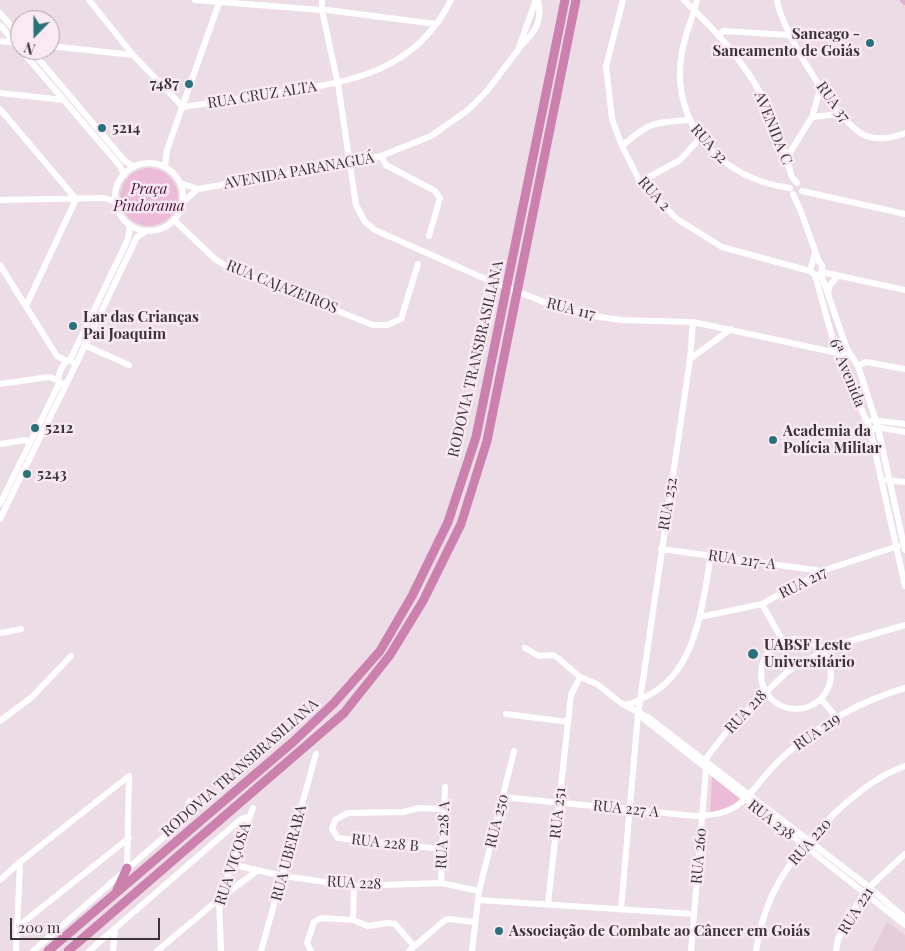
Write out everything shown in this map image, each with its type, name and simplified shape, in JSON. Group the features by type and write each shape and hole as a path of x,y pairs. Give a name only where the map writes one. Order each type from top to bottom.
{"highway":[{"name":"RODOVIA TRANSBRASILIANA","path":"48,951 293,742 334,703 380,651 412,596 448,522 476,437 565,0"},
{"name":"RODOVIA TRANSBRASILIANA","path":"68,951 344,712 390,656 423,601 461,524 487,441 576,0"},
{"path":"109,899 120,884 127,868"}],"street":[{"path":"89,0 133,55 183,107"},
{"path":"195,0 324,11 436,24"},
{"name":"RUA CRUZ ALTA","path":"183,107 338,84 388,65 423,39 436,24 451,0"},
{"path":"518,50 537,28 540,18 537,0"},
{"name":"AVENIDA PARANAGUÁ","path":"180,183 198,189 351,163 381,156 431,136 468,110 487,91 518,50 537,0"},
{"name":"RUA 2","path":"623,0 606,66 612,119 622,146 640,182 677,219 722,247 817,273 905,290"},
{"path":"685,0 692,0"},
{"name":"AVENIDA C","path":"685,0 719,35 764,99 796,189 800,209 815,252 816,263 822,265 817,273"},
{"name":"RUA 32","path":"697,0 682,52 681,87 688,120 700,138 731,168 768,185 796,189 905,214"},
{"name":"RUA 37","path":"777,0 789,35 839,114 852,128 866,136 882,139 905,133"},
{"path":"165,167 167,150 220,2"},
{"name":"RUA 117","path":"324,11 338,84 356,205 365,222 375,230 490,281 538,300 587,315 621,320 693,322 836,351 852,356"},
{"path":"0,13 10,25"},
{"path":"0,25 10,36"},
{"path":"719,35 723,31 789,35"},
{"path":"60,47 133,55"},
{"path":"29,60 120,166 124,175"},
{"path":"39,60 124,160 134,167"},
{"path":"786,158 812,117 821,86"},
{"path":"0,93 64,100"},
{"path":"0,109 76,199"},
{"path":"812,117 839,114"},
{"path":"622,146 645,127 654,123 688,120"},
{"path":"640,182 680,160 700,138"},
{"path":"156,164 167,150"},
{"path":"381,156 386,164 435,191 440,198 429,236"},
{"path":"146,231 130,225 122,218 116,202 115,193 124,175 134,167 156,164 165,167 175,175 180,183 183,202"},
{"path":"0,519 2,504 30,442 71,361 84,345 137,237 146,231 162,228 174,220 183,202 198,189"},
{"path":"104,198 115,193"},
{"path":"0,200 104,198 116,202"},
{"path":"26,306 76,199"},
{"name":"RUA CAJAZEIROS","path":"174,220 215,258 231,269 374,325 387,325 401,319 418,264"},
{"path":"2,504 128,239 130,225"},
{"path":"816,263 817,273"},
{"path":"0,265 57,356 71,361"},
{"name":"6ª Avenida","path":"817,273 828,294 847,349 858,366 874,420 873,428 881,483 905,586"},
{"name":"6ª Avenida","path":"817,273 836,351 866,421 873,428 905,547"},
{"path":"828,294 830,284 838,276"},
{"name":"RUA 252","path":"621,908 638,714 690,359 693,322"},
{"path":"690,359 731,329"},
{"path":"84,345 129,365"},
{"path":"836,351 847,349"},
{"path":"858,366 866,362 905,369"},
{"path":"0,384 49,377 61,383"},
{"path":"866,421 869,419 905,424"},
{"path":"873,428 905,432"},
{"path":"0,444 25,440 30,442"},
{"path":"881,483 888,480 905,482"},
{"name":"RUA 217","path":"700,617 762,604 822,571 896,547 905,547"},
{"name":"RUA 217-A","path":"661,549 822,571"},
{"path":"621,703 631,704 660,688 669,680 693,642 700,617 711,556"},
{"path":"762,604 783,641"},
{"name":"RUA 218","path":"706,762 707,757 732,725 786,672 833,646 905,625"},
{"path":"0,633 21,629"},
{"path":"795,638 806,640 817,645 823,652 830,662 832,672 831,682 821,699 803,708 792,708 782,706 765,691 761,673 763,663 771,650 783,641 795,638"},
{"name":"RUA 238","path":"525,648 539,656 553,655 580,677 597,684 638,714 706,769 748,798"},
{"path":"0,721 32,697 71,656"},
{"name":"RUA 251","path":"548,904 571,695 580,677"},
{"name":"RUA 219","path":"748,798 784,755 836,717 886,694 905,688"},
{"path":"821,699 836,717"},
{"path":"506,714 568,722"},
{"name":"RUA 238","path":"638,714 649,718 706,762 905,925"},
{"name":"RUA 250","path":"472,951 479,890 514,751"},
{"name":"RUA UBERABA","path":"261,951 316,754"},
{"name":"RUA 260","path":"692,951 706,762"},
{"name":"RUA 220","path":"756,951 760,928 771,900 785,872 807,844 852,797 905,766"},
{"path":"0,880 129,776 127,868"},
{"name":"RUA 228 A","path":"441,883 446,787"},
{"name":"RUA 227 A","path":"502,797 702,816 721,813 748,798"},
{"path":"33,951 180,823 190,801"},
{"name":"RUA VIÇOSA","path":"221,951 219,899 230,864 253,808"},
{"name":"RUA 228 B","path":"442,849 338,838 332,829 336,820 348,813 403,812 418,808 444,809"},
{"path":"89,951 241,819 249,817"},
{"path":"16,928 129,838"},
{"name":"RUA 238","path":"807,844 869,887 905,918"},
{"name":"RUA 221","path":"836,951 838,939 864,892 905,854"},
{"path":"16,951 20,862"},
{"name":"RUA 228","path":"230,864 283,876 354,886 441,883 479,890"},
{"path":"157,951 219,899 257,871"},
{"path":"353,920 354,886"},
{"path":"478,900 694,914"},
{"path":"311,951 306,943 314,922 321,918 353,920 368,926 388,922 394,924 412,949 445,920 450,918 474,922"},
{"path":"113,951 115,928"}],"shaded area":[{"path":"887,922 905,935 905,951 872,951"}],"green space":[{"name":"Praça Pindorama","path":"149,168 160,170 170,176 176,186 178,197 176,208 170,218 160,224 149,226 138,224 128,218 122,208 120,197 122,186 128,176 138,170"},
{"path":"712,776 745,802 710,814"}],"place":[{"name":"Saneago - Saneamento de Goiás","path":"870,43"},
{"name":"7487","path":"189,84"},
{"name":"5214","path":"102,128"},
{"name":"Lar das Crianças Pai Joaquim","path":"73,326"},
{"name":"5212","path":"35,428"},
{"name":"Academia da Polícia Militar","path":"773,440"},
{"name":"5243","path":"27,474"},
{"name":"UABSF Leste Universitário","path":"753,654"},
{"name":"Associação de Combate ao Câncer em Goiás","path":"499,931"}]}
